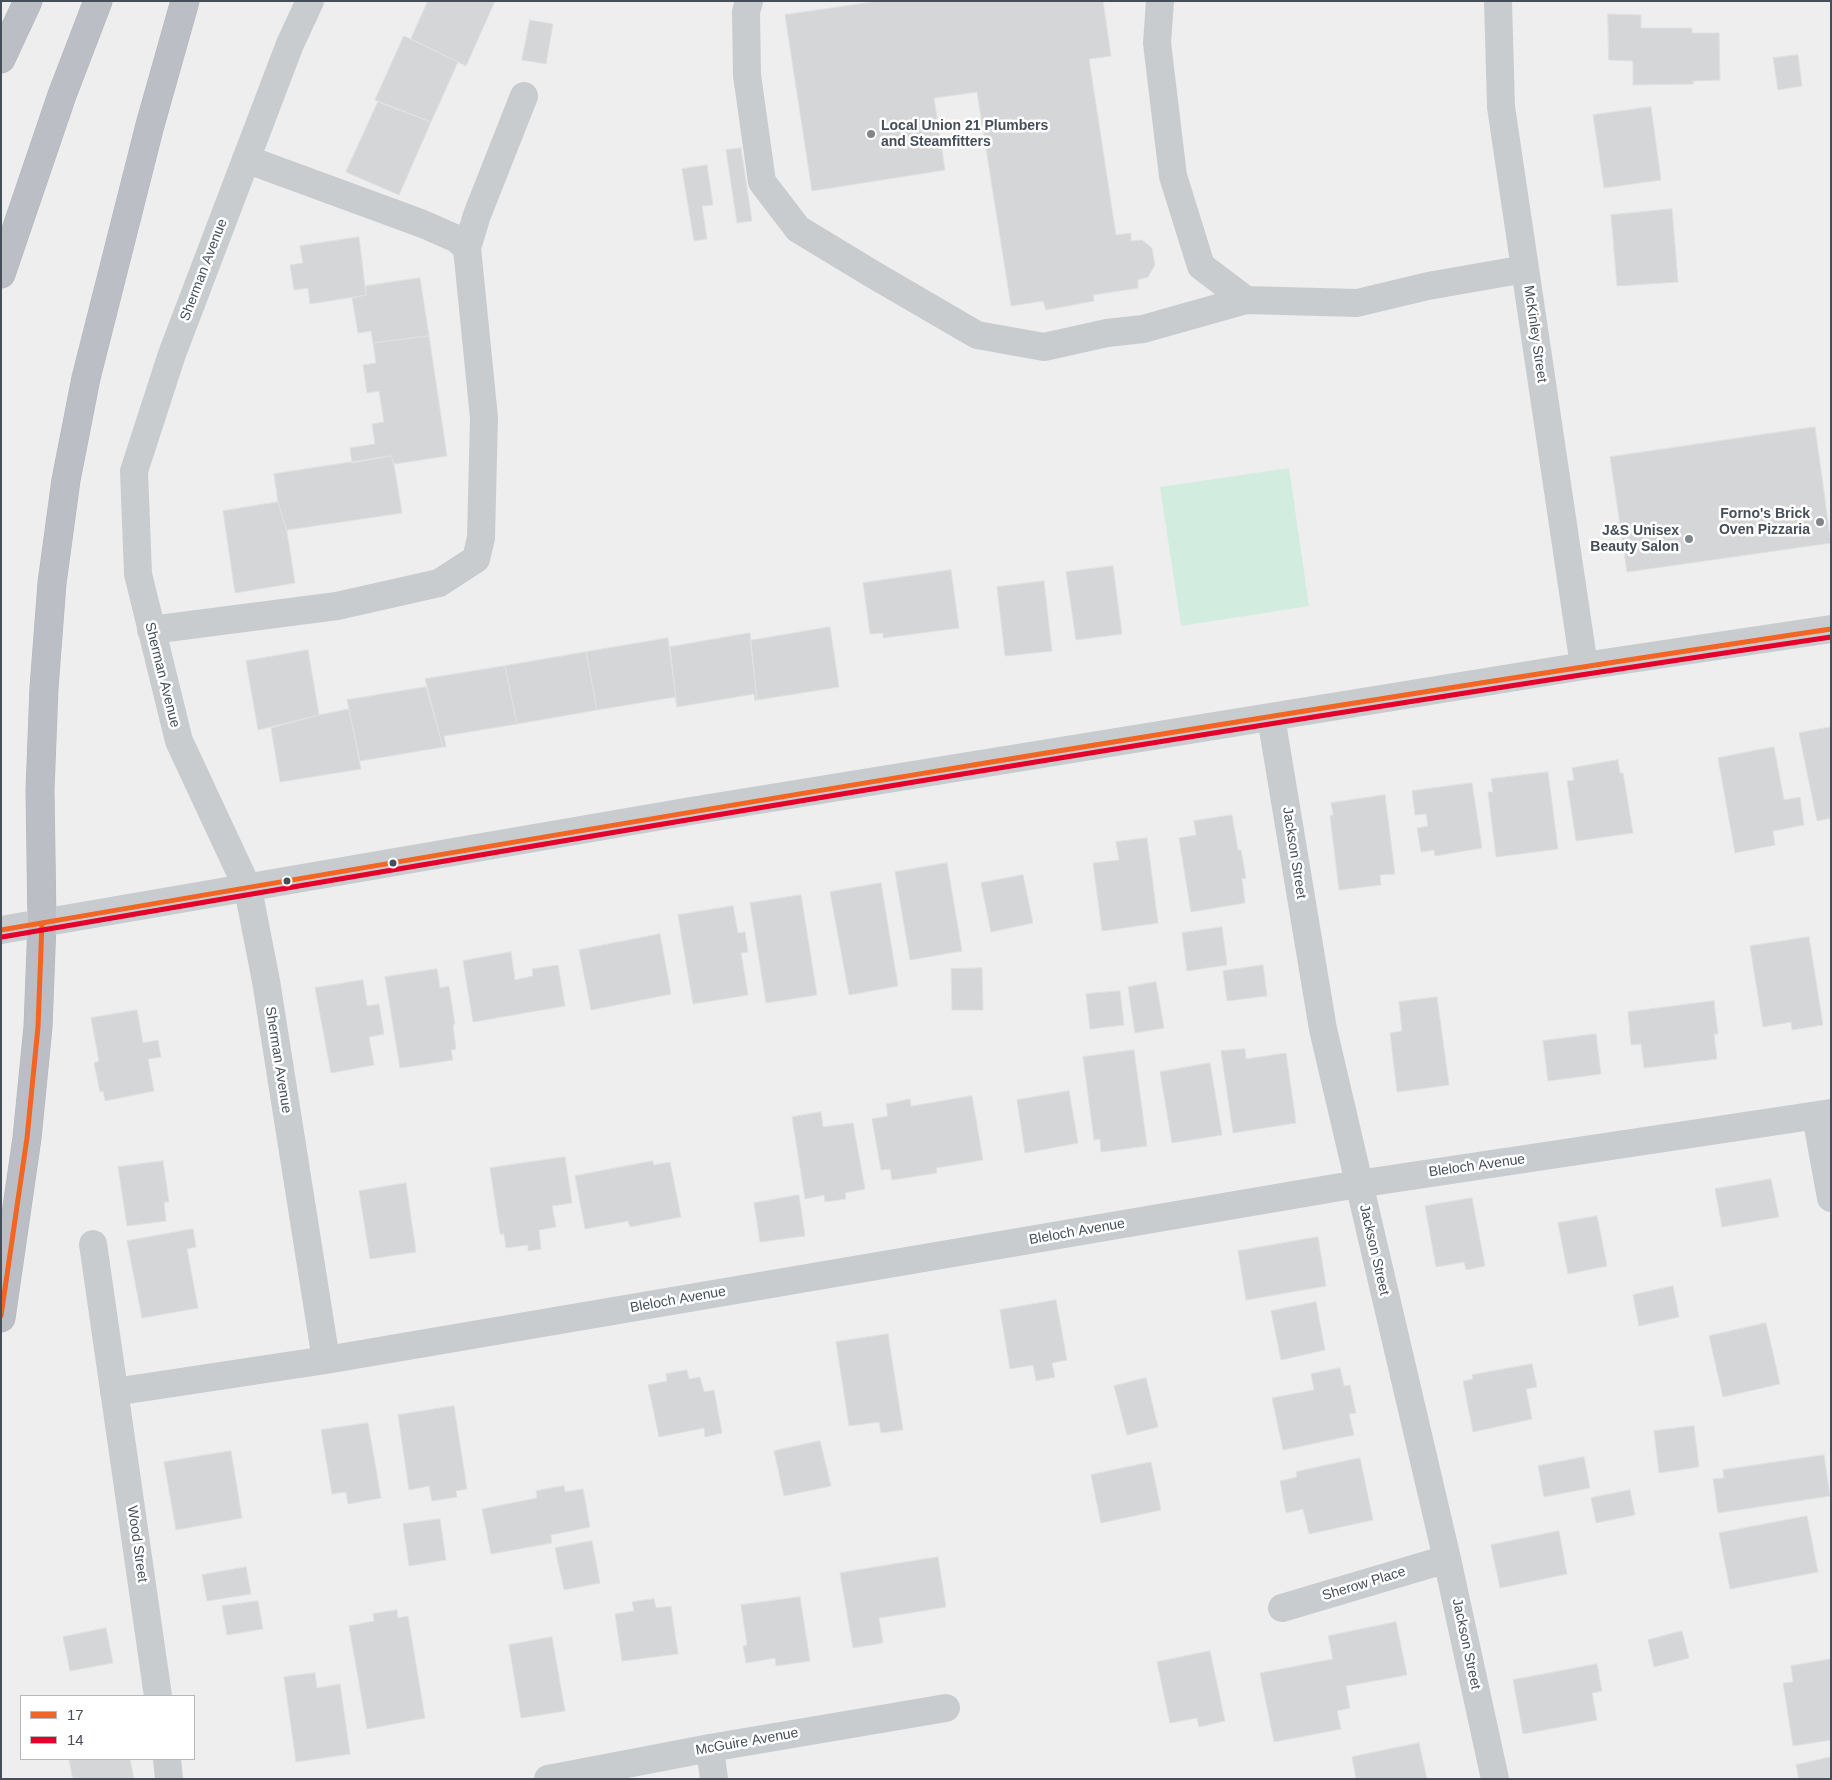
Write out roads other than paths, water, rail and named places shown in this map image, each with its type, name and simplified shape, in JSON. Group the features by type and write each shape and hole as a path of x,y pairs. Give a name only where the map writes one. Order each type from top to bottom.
{"highway":[{"path":"1,59 28,1"},
{"path":"1,274 62,95 98,1"},
{"path":"1,1318 27,1138 38,1027 42,923 40,790 44,688 52,583 66,480 88,368 184,1"}],"street":[{"name":"Sherman Avenue","path":"310,1 290,44 172,354 134,471 138,574 179,741 248,889 267,991 326,1360"},
{"path":"749,1 746,12 747,75 762,182 798,228 977,335 1044,347 1106,333 1142,329 1246,300 1357,303 1428,286 1525,269"},
{"path":"1160,1 1157,43 1173,176 1201,266 1246,300"},
{"name":"McKinley Street","path":"1498,1 1501,107 1584,666"},
{"path":"152,630 346,604 439,583 476,559 481,538 484,418 468,248 477,215 524,96"},
{"path":"246,159 423,224 457,239 468,248"},
{"path":"1,930 248,889 692,811 1584,666 1831,629"},
{"name":"Jackson Street","path":"1272,718 1323,1029 1447,1559 1495,1779"},
{"path":"1823,1114 1831,1198"},
{"name":"Bleloch Avenue","path":"326,1360 1358,1184 1823,1114"},
{"name":"Wood Street","path":"93,1244 158,1695"},
{"path":"114,1392 326,1360"},
{"name":"Sherow Place","path":"1282,1608 1447,1559"},
{"name":"McGuire Avenue","path":"548,1779 710,1748 946,1708"},
{"path":"710,1748 714,1779"},
{"path":"167,1760 170,1779"}],"place":[{"name":"Local Union 21 Plumbers and Steamfitters","path":"871,134"},
{"name":"Forno's Brick Oven Pizzaria","path":"1820,522"},
{"name":"J&S Unisex Beauty Salon","path":"1689,539"}]}
